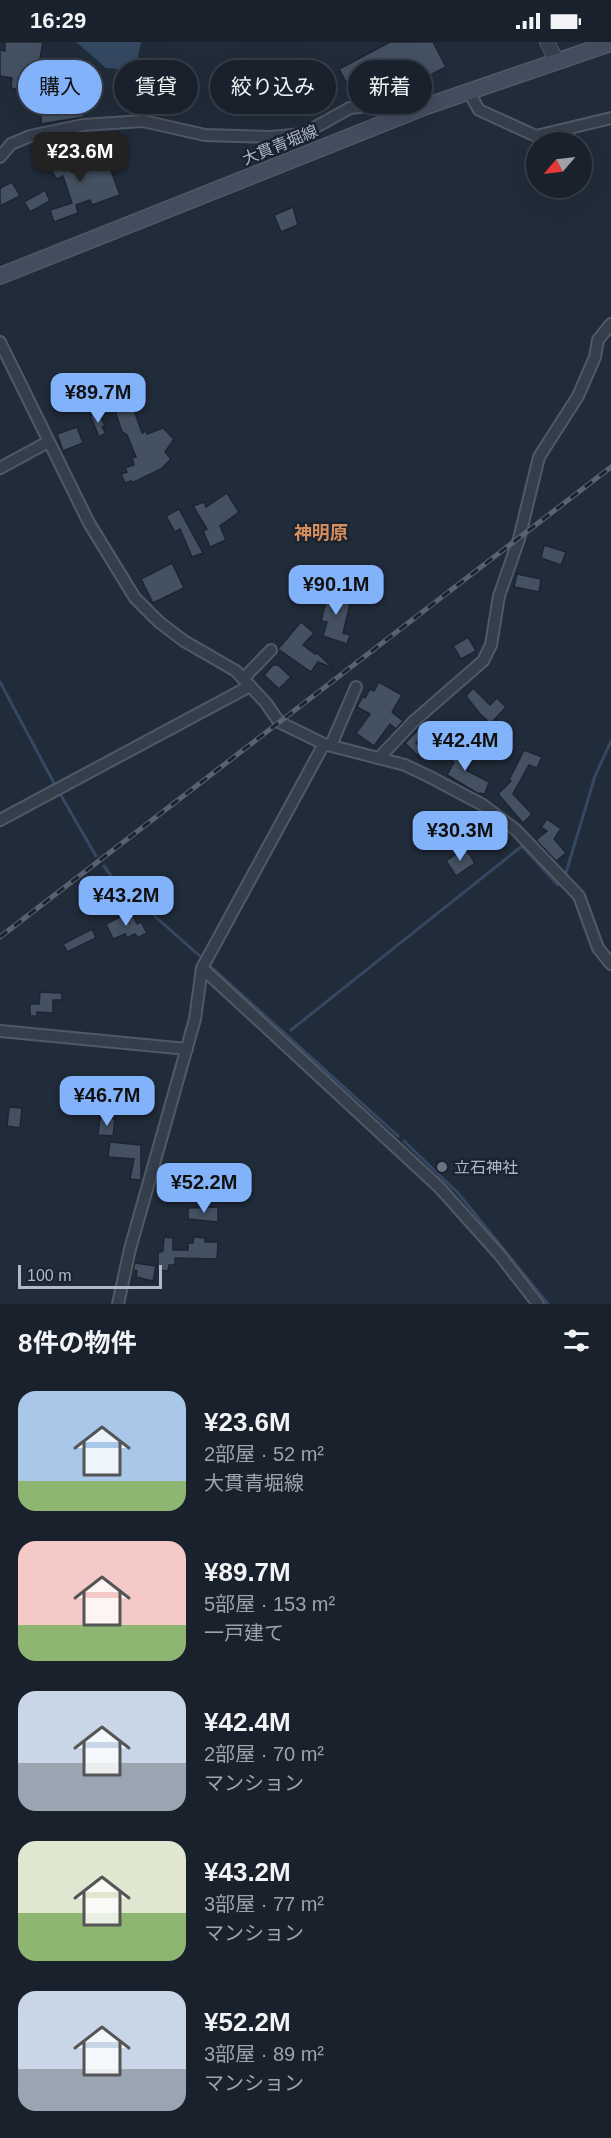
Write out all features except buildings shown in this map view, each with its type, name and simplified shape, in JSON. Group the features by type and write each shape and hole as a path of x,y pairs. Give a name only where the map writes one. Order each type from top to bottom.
{"main road":[{"name":"大貫青堀線","path":"432,104 611,43"},
{"name":"大貫青堀線","path":"0,276 407,114"}],"street":[{"path":"547,42 557,62"},
{"path":"469,92 479,110 536,136 611,118"},
{"path":"0,157 11,144 30,136 83,125 143,121 205,135 271,137 303,134 348,109"},
{"path":"379,758 414,722 483,661 490,645 499,596 519,539 539,457 578,396 595,357 598,340 611,324"},
{"path":"0,342 89,523 135,598 159,622 184,641 214,657 247,682 279,722 328,744 405,765 483,805 516,830 579,897 598,948 607,952 611,964"},
{"path":"0,468 48,442"},
{"path":"0,820 247,682 271,650"},
{"path":"118,1304 130,1249 195,1019 202,968 328,744 356,687"},
{"path":"202,968 439,1187 499,1254 538,1304"},
{"path":"0,1031 186,1049"}],"water":[{"path":"76,42 141,42 137,60 114,60 114,69 106,68 102,65 102,60 97,60"}],"waterway":[{"path":"0,682 54,783"},
{"path":"565,876 595,776 611,741"},
{"path":"59,792 96,856"},
{"path":"291,1030 522,846 558,885"},
{"path":"104,866 115,881 202,958"},
{"path":"208,964 398,1136"},
{"path":"404,1141 458,1193 548,1304"}],"railway":[{"path":"0,937 611,467"}],"place":[{"name":"立石神社","path":"442,1167"}],"district":[{"name":"神明原","path":"321,533"}]}
